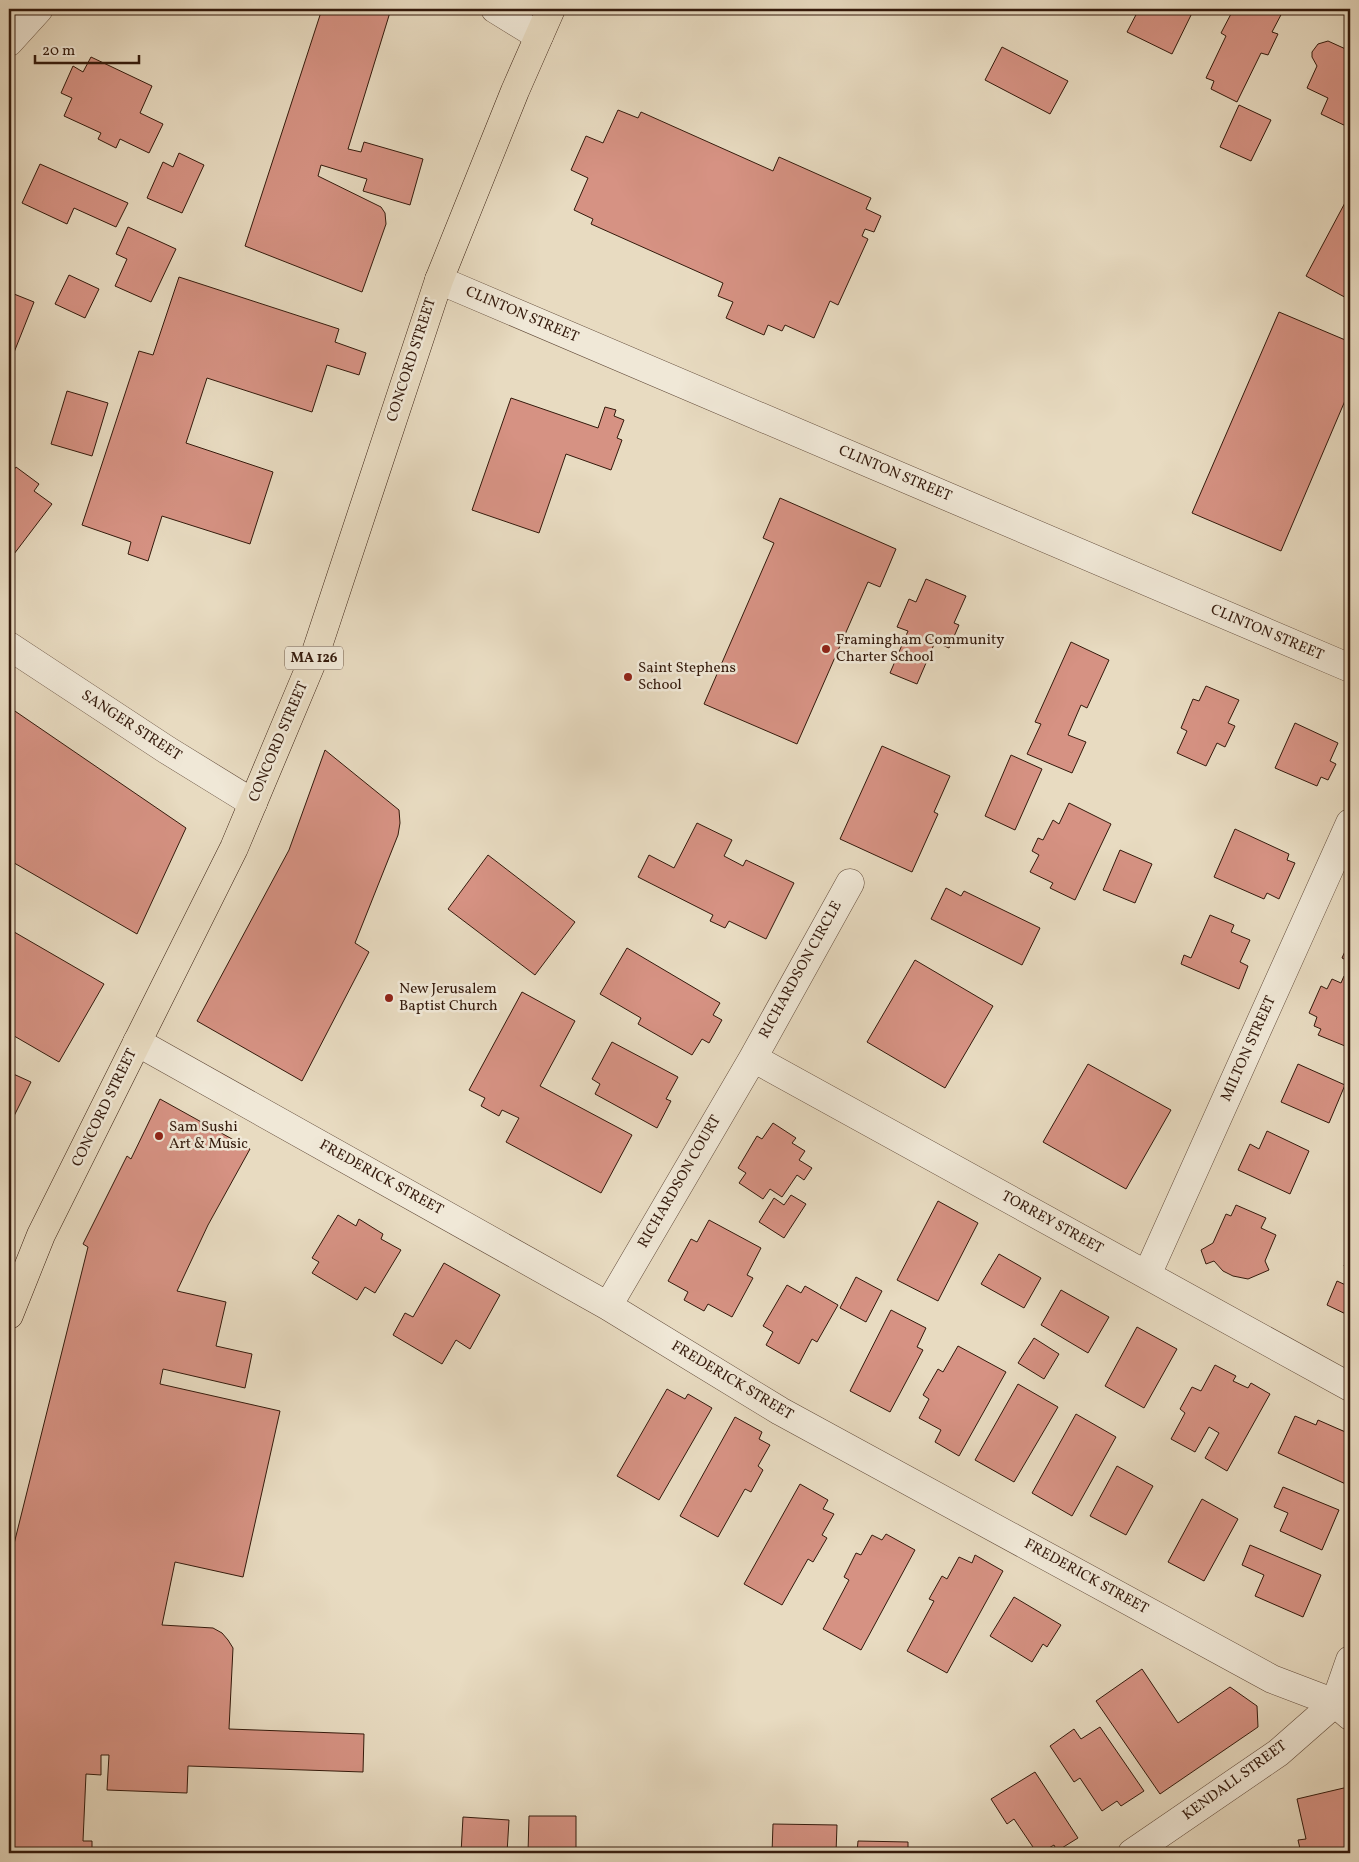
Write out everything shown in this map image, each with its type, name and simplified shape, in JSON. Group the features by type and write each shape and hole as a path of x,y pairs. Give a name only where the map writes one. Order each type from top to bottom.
{"main road":[{"name":"CONCORD STREET","path":"9,1315 41,1235 234,848 315,655 439,280 515,91 551,9"}],"street":[{"path":"9,42 39,9"},
{"path":"495,9 539,36"},
{"name":"CLINTON STREET","path":"439,280 1350,668"},
{"name":"SANGER STREET","path":"9,646 253,804"},
{"name":"MILTON STREET","path":"1147,1275 1350,823"},
{"name":"RICHARDSON CIRCLE","path":"753,1058 850,883"},
{"name":"FREDERICK STREET","path":"137,1042 608,1306 780,1411 1272,1679 1342,1710"},
{"name":"TORREY STREET","path":"753,1058 1350,1387"},
{"name":"RICHARDSON COURT","path":"608,1306 753,1058"},
{"path":"1342,1710 1350,1660"},
{"name":"KENDALL STREET","path":"1132,1853 1342,1710"}],"building":[{"path":"322,9 391,9 348,149 361,152 364,142 423,159 410,205 363,191 367,179 321,165 318,176 381,207 385,213 386,224 362,292 245,246"},
{"path":"1139,9 1194,9 1172,54 1127,32"},
{"path":"1240,9 1284,9 1272,32 1278,34 1268,55 1261,53 1237,102 1211,89 1214,81 1206,78 1226,36 1221,33 1232,12 1238,14"},
{"path":"1328,41 1350,51 1350,128 1321,114 1328,98 1307,88 1317,66 1312,57 1312,52 1318,44"},
{"path":"1002,47 1068,81 1050,114 985,80"},
{"path":"91,57 152,86 140,113 163,124 149,153 120,139 116,148 98,139 101,133 64,116 72,98 61,93 73,66 83,72"},
{"path":"1239,105 1271,120 1251,161 1220,147"},
{"path":"618,110 638,118 641,112 773,171 779,157 871,198 866,209 881,216 874,232 865,229 862,236 868,239 838,305 830,301 814,338 785,325 782,331 768,325 764,335 726,318 733,302 718,296 723,283 591,224 593,219 574,210 588,178 571,170 586,136 603,143"},
{"path":"179,153 204,165 182,213 147,198 163,162 173,167"},
{"path":"40,164 128,203 116,227 74,208 67,224 22,203"},
{"path":"1347,199 1350,201 1350,256 1348,261 1350,262 1350,300 1306,276"},
{"path":"128,227 176,249 151,302 115,286 127,259 116,254"},
{"path":"69,275 99,289 85,318 55,304"},
{"path":"179,277 339,329 335,342 366,353 359,375 327,365 312,412 207,378 186,443 273,472 250,544 162,516 148,561 128,554 131,542 82,525 139,351 153,355"},
{"path":"9,292 34,302 9,365"},
{"path":"1279,312 1350,342 1350,389 1281,551 1192,513"},
{"path":"67,391 108,403 92,456 51,444"},
{"path":"511,398 598,428 605,407 616,410 614,416 624,420 617,438 622,440 611,470 566,454 539,533 472,510"},
{"path":"16,467 39,484 34,491 52,504 14,554 9,550 9,477"},
{"path":"780,498 896,549 880,587 868,582 797,744 704,704 774,543 763,538"},
{"path":"926,579 966,596 954,623 959,625 949,648 935,642 917,684 890,673 908,631 897,627 909,599 916,602"},
{"path":"1071,642 1109,660 1087,708 1081,705 1068,735 1086,742 1072,773 1027,754 1041,724 1035,722"},
{"path":"1206,686 1239,700 1228,723 1235,726 1225,747 1217,743 1206,766 1177,753 1187,731 1181,728 1193,699 1199,701"},
{"path":"9,707 186,828 137,934 9,860"},
{"path":"1295,723 1338,743 1330,761 1336,764 1328,780 1321,777 1317,786 1275,768"},
{"path":"882,746 950,776 934,812 938,814 912,872 840,839"},
{"path":"325,750 399,810 400,823 398,835 355,943 369,952 302,1081 197,1021 289,850"},
{"path":"1011,755 1042,769 1015,830 985,816"},
{"path":"1069,803 1111,824 1075,900 1050,888 1053,883 1030,872 1039,855 1032,851 1038,838 1043,840 1053,820 1059,824"},
{"path":"697,823 732,840 724,856 743,866 746,860 794,883 766,939 729,921 725,928 710,921 713,915 638,877 649,855 674,868"},
{"path":"1235,829 1289,854 1287,860 1295,863 1279,899 1267,893 1264,899 1214,877"},
{"path":"1120,850 1152,864 1135,903 1103,890"},
{"path":"488,855 575,922 535,975 448,909"},
{"path":"946,888 961,896 964,891 1040,928 1022,965 931,919"},
{"path":"1210,915 1234,925 1231,932 1250,940 1240,962 1248,966 1239,989 1181,964 1184,955 1191,958"},
{"path":"9,929 104,984 59,1062 9,1033"},
{"path":"1350,940 1350,962 1342,958"},
{"path":"627,948 720,1003 713,1015 722,1020 709,1043 702,1039 692,1055 638,1024 641,1018 600,994"},
{"path":"915,960 993,1006 945,1088 867,1042"},
{"path":"1344,976 1350,978 1350,1048 1318,1035 1321,1029 1314,1026 1317,1017 1309,1013 1321,986 1327,989 1332,979 1341,983"},
{"path":"522,992 575,1021 540,1086 632,1135 601,1193 506,1142 519,1118 502,1110 499,1116 481,1106 485,1098 469,1090"},
{"path":"612,1042 678,1077 666,1099 671,1101 657,1128 595,1094 600,1084 592,1079"},
{"path":"1088,1064 1171,1110 1126,1189 1043,1142"},
{"path":"1298,1064 1345,1085 1329,1123 1281,1102"},
{"path":"9,1072 31,1082 9,1126"},
{"path":"160,1099 250,1149 208,1225 177,1291 226,1302 216,1346 252,1354 245,1388 163,1369 160,1384 280,1411 243,1577 175,1562 162,1625 213,1628 222,1633 228,1640 233,1648 229,1729 364,1734 363,1772 188,1766 187,1793 107,1790 109,1755 101,1755 101,1775 86,1774 83,1841 92,1841 92,1853 9,1853 9,1564 88,1247 83,1244 127,1156 131,1159"},
{"path":"773,1123 796,1138 792,1143 805,1151 799,1160 812,1168 804,1180 797,1175 782,1197 770,1189 763,1199 739,1183 746,1173 738,1168 757,1136 762,1139"},
{"path":"1267,1131 1309,1151 1290,1194 1238,1170 1250,1144 1259,1149"},
{"path":"791,1195 806,1204 784,1238 759,1222 774,1198 784,1205"},
{"path":"938,1201 978,1223 938,1301 897,1280"},
{"path":"1236,1205 1266,1218 1261,1228 1276,1235 1265,1261 1269,1270 1248,1279 1233,1276 1223,1271 1214,1261 1206,1264 1201,1250 1213,1243 1226,1214 1231,1216"},
{"path":"338,1215 356,1226 359,1219 383,1234 381,1239 401,1250 375,1293 365,1287 357,1300 312,1273 319,1262 312,1258"},
{"path":"709,1220 761,1248 747,1275 753,1278 732,1317 708,1304 704,1311 684,1300 688,1292 668,1281 691,1239 697,1242"},
{"path":"1350,1252 1350,1269 1344,1266"},
{"path":"999,1254 1041,1278 1024,1308 981,1284"},
{"path":"444,1263 500,1295 470,1349 456,1340 442,1364 393,1335 405,1313 413,1317"},
{"path":"856,1277 882,1291 866,1322 840,1308"},
{"path":"1337,1281 1350,1287 1350,1316 1327,1305"},
{"path":"787,1285 801,1293 805,1286 838,1305 817,1342 812,1339 799,1364 766,1345 773,1332 763,1326"},
{"path":"1061,1290 1109,1317 1088,1353 1041,1325"},
{"path":"891,1310 926,1328 917,1347 923,1350 890,1412 850,1391"},
{"path":"1137,1327 1177,1349 1144,1408 1105,1386"},
{"path":"1034,1338 1059,1354 1044,1379 1018,1363"},
{"path":"958,1346 1006,1372 959,1456 935,1442 941,1430 919,1418 929,1399 923,1395 938,1369 943,1372"},
{"path":"1215,1365 1236,1376 1233,1381 1248,1388 1251,1383 1270,1394 1227,1471 1205,1458 1219,1433 1209,1427 1195,1452 1171,1439 1185,1413 1180,1409 1192,1387 1201,1391"},
{"path":"1018,1384 1058,1407 1014,1482 975,1460"},
{"path":"667,1389 685,1399 688,1394 712,1408 659,1500 617,1476"},
{"path":"1076,1414 1116,1437 1072,1516 1032,1493"},
{"path":"1295,1416 1316,1425 1318,1420 1350,1434 1350,1486 1278,1453"},
{"path":"735,1417 762,1432 759,1439 770,1445 758,1466 763,1470 751,1492 745,1489 718,1537 680,1516"},
{"path":"1117,1466 1153,1486 1126,1535 1090,1516"},
{"path":"800,1484 828,1500 823,1509 834,1514 822,1535 827,1538 813,1562 808,1559 782,1605 744,1584"},
{"path":"1283,1487 1339,1510 1322,1550 1280,1531 1288,1513 1274,1507"},
{"path":"1202,1499 1238,1519 1204,1581 1168,1562"},
{"path":"886,1534 915,1550 861,1650 823,1629 849,1580 844,1577 856,1553 861,1555 872,1535 882,1540"},
{"path":"1250,1545 1321,1575 1303,1617 1255,1596 1264,1575 1242,1565"},
{"path":"975,1555 1003,1571 947,1673 907,1651 934,1601 929,1599 942,1576 947,1579 959,1557 972,1563"},
{"path":"1014,1597 1061,1625 1047,1647 1043,1644 1032,1662 990,1636"},
{"path":"1142,1669 1178,1723 1230,1687 1257,1706 1258,1727 1160,1794 1096,1701"},
{"path":"1100,1727 1144,1791 1121,1806 1117,1801 1102,1811 1080,1778 1074,1782 1050,1746 1074,1729 1081,1739"},
{"path":"1035,1772 1078,1838 1057,1851 1054,1845 1037,1853 1014,1819 1007,1824 991,1799"},
{"path":"1348,1787 1350,1799 1350,1852 1301,1853 1298,1840 1306,1839 1297,1799"},
{"path":"529,1816 576,1816 576,1853 528,1853"},
{"path":"463,1817 509,1820 507,1853 461,1853"},
{"path":"773,1824 837,1825 836,1853 772,1853"},
{"path":"858,1841 908,1842 908,1853 857,1853"}],"place":[{"name":"Framingham Community Charter School","path":"826,649"},
{"name":"Saint Stephens School","path":"628,677"},
{"name":"New Jerusalem Baptist Church","path":"389,998"},
{"name":"Sam Sushi Art & Music","path":"159,1136"}]}
